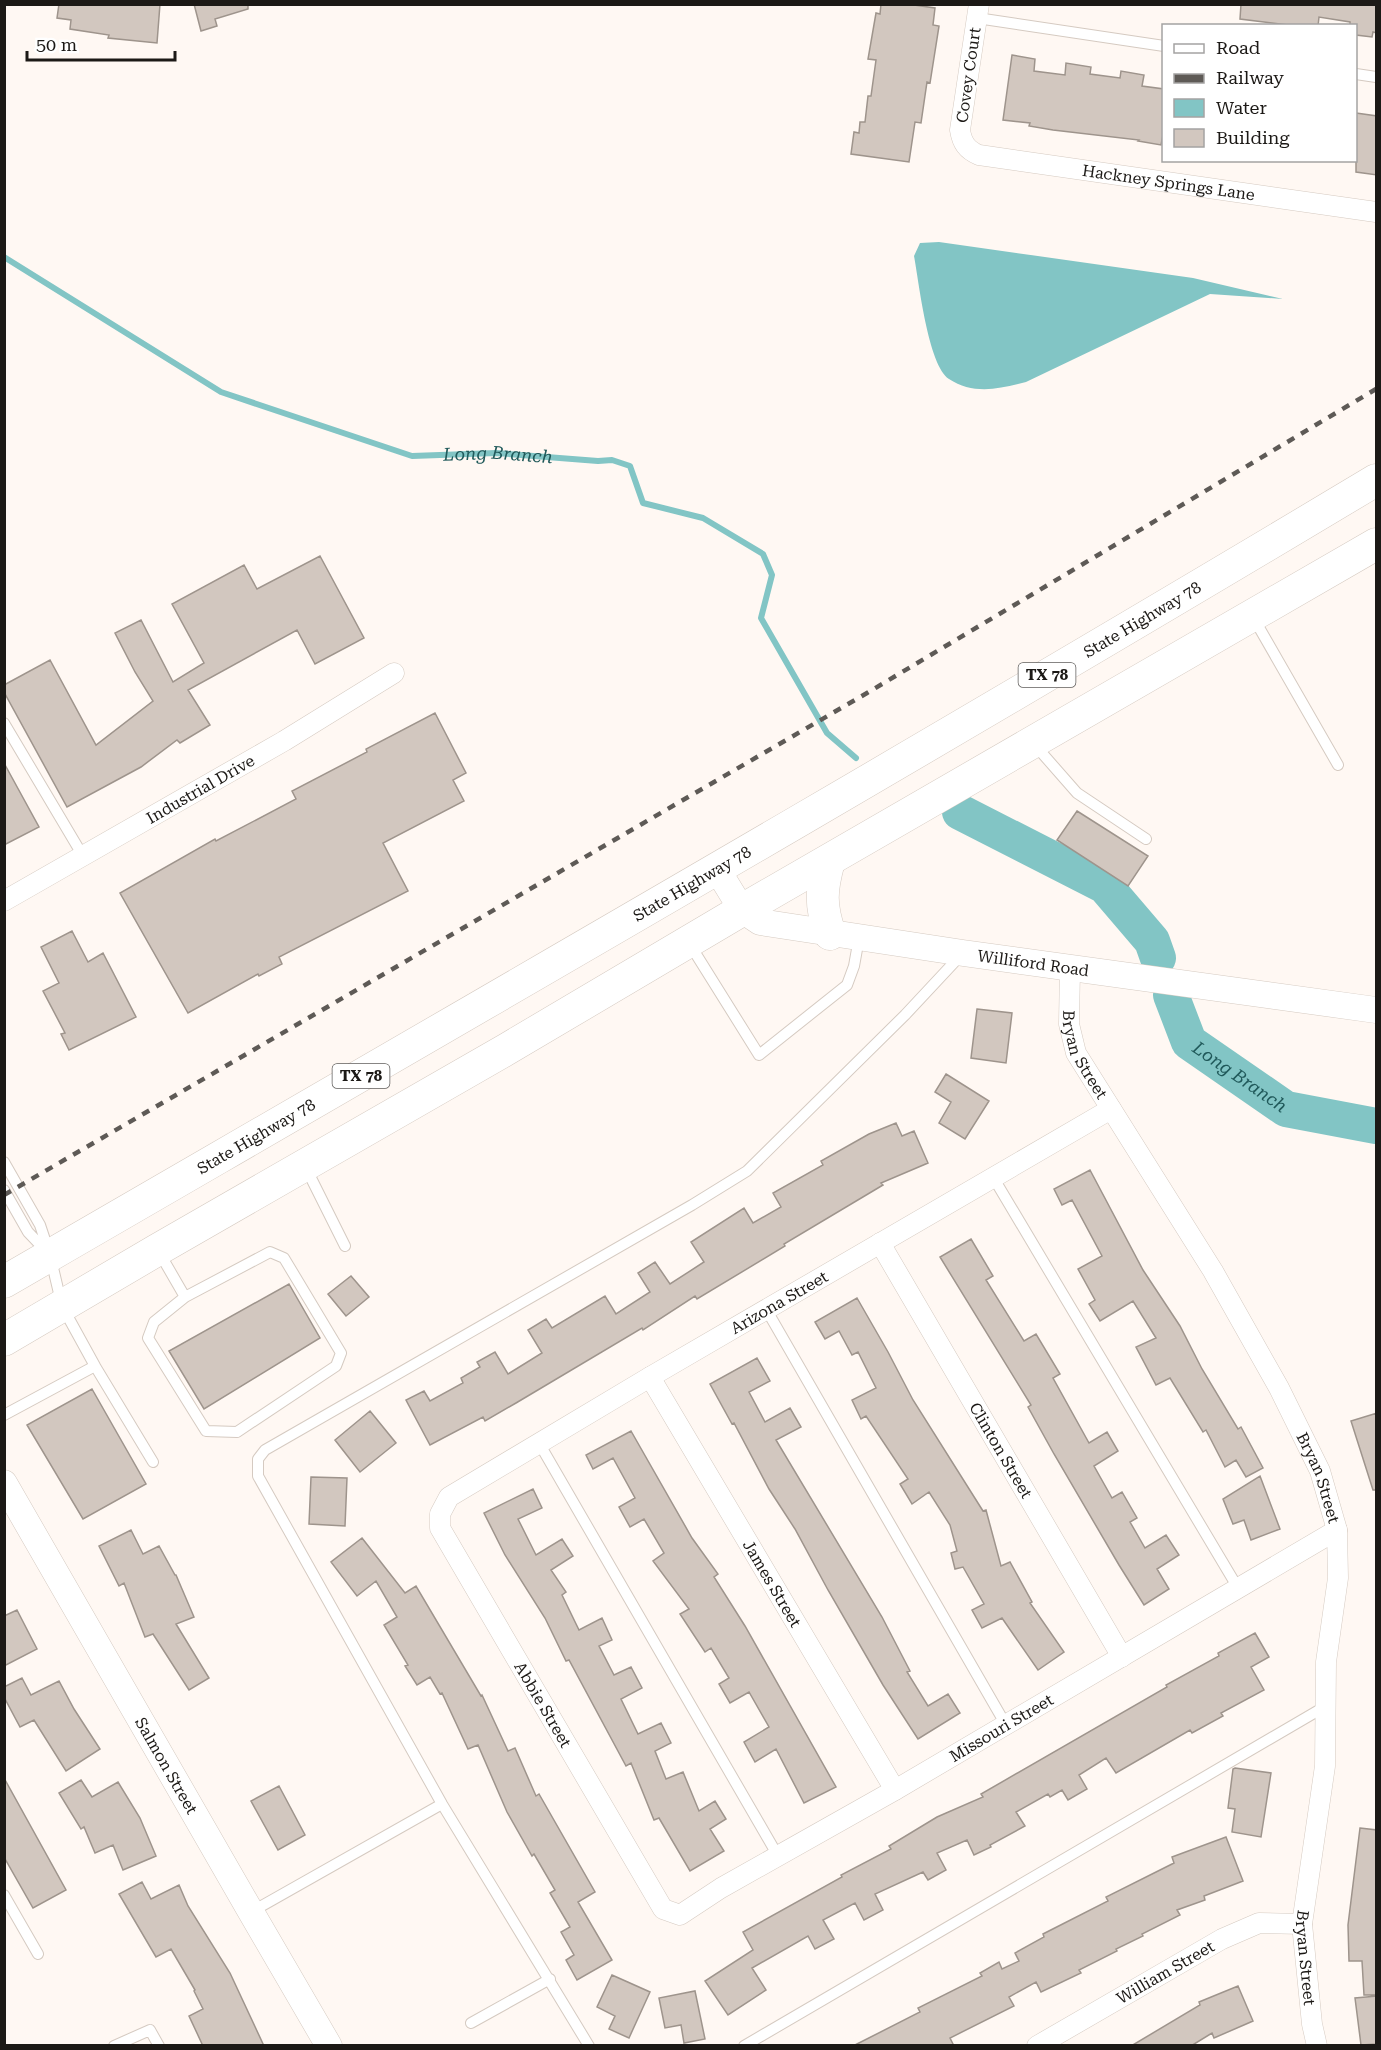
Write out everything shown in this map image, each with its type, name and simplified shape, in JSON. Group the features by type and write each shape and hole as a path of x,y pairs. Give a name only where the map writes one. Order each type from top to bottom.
{"main road":[{"name":"State Highway 78","path":"4,1282 717,869 1377,480"},
{"path":"4,1340 742,910 1377,544"},
{"path":"829,861 823,885 824,916 845,936"}],"street":[{"name":"Covey Court","path":"964,144 960,130 978,11"},
{"name":"Hackney Springs Lane","path":"964,144 970,151 979,155 1377,212"},
{"name":"Industrial Drive","path":"4,901 284,741 394,673"},
{"path":"717,869 742,910"},
{"name":"Williford Road","path":"742,910 760,922 845,936 1377,1010"},
{"name":"Bryan Street","path":"1070,968 1069,1024 1076,1053 1213,1271 1279,1388 1320,1471 1337,1530 1338,1578 1326,1662 1324,1766 1302,1924 1312,2024 1317,2046"},
{"name":"Arizona Street","path":"449,1497 766,1309 1111,1109"},
{"name":"Clinton Street","path":"880,1243 1122,1657"},
{"name":"James Street","path":"650,1377 895,1790"},
{"name":"Salmon Street","path":"4,1483 329,2046"},
{"name":"Abbie Street","path":"449,1497 440,1514 440,1528 663,1909"},
{"name":"Missouri Street","path":"663,1909 680,1915 721,1888 895,1790 1337,1530"},
{"name":"William Street","path":"1037,2046 1222,1939 1259,1923 1302,1924"}],"lane":[{"path":"978,11 1162,45"},
{"path":"1357,74 1377,77"},
{"path":"1253,617 1338,765"},
{"path":"4,723 83,856"},
{"path":"1034,743 1077,794 1146,839"},
{"path":"688,942 759,1055 848,985 854,966 845,936"},
{"path":"589,2046 442,1804 258,1476 258,1459 265,1450 460,1340 747,1171 905,1015 963,953"},
{"path":"4,1162 40,1225 62,1306 153,1462"},
{"path":"305,1165 345,1246"},
{"path":"993,1178 1238,1588"},
{"path":"4,1190 28,1232 50,1256"},
{"path":"157,1250 186,1297"},
{"path":"270,1252 284,1258 341,1353 336,1366 237,1432 206,1431 148,1338 154,1322 186,1297 270,1252"},
{"path":"766,1309 1006,1725"},
{"path":"4,1415 95,1366"},
{"path":"539,1443 778,1856"},
{"path":"744,2046 1326,1706"},
{"path":"251,1912 442,1804"},
{"path":"4,1895 38,1954"},
{"path":"471,2023 550,1979"},
{"path":"114,2046 150,2030 159,2046"}],"water":[{"path":"939,242 1193,278 1283,299 1210,294 1026,382 1006,387 977,389 949,379 935,358 930,341 914,256 920,243"}],"building":[{"path":"59,4 160,4 157,43 108,38 109,35 70,29 71,20 57,18"},
{"path":"194,4 248,4 248,9 215,19 217,26 201,31"},
{"path":"881,4 907,4 935,8 933,25 939,26 930,83 927,82 921,123 915,122 909,162 851,154 854,132 859,133 860,122 865,122 868,96 871,96 876,60 868,59 876,13 880,14"},
{"path":"1241,4 1377,4 1377,33 1373,32 1372,37 1357,35 1357,24 1319,17 1318,24 1280,24 1240,19"},
{"path":"1012,55 1035,59 1034,71 1065,75 1066,63 1091,67 1090,74 1120,78 1121,71 1144,75 1142,86 1162,89 1161,145 1139,140 1053,130 1029,126 1030,123 1003,120"},
{"path":"1357,113 1377,116 1377,175 1356,172"},
{"path":"320,556 364,638 315,664 297,630 188,690 210,725 180,743 177,740 141,767 67,807 4,692 4,685 50,660 96,745 153,701 115,633 141,620 173,682 204,663 172,604 244,565 257,589"},
{"path":"435,713 466,773 453,780 464,801 383,843 408,891 279,957 282,964 259,976 258,974 188,1013 120,893 215,839 216,841 296,799 292,791"},
{"path":"4,763 39,827 4,845"},
{"path":"1077,811 1148,856 1128,886 1057,840"},
{"path":"72,931 88,962 103,953 136,1017 69,1050 61,1034 65,1033 43,991 59,983 41,947"},
{"path":"977,1009 1012,1013 1006,1063 971,1058"},
{"path":"946,1074 989,1101 965,1139 939,1123 951,1102 935,1092"},
{"path":"896,1123 902,1136 914,1131 928,1163 881,1183 883,1185 697,1299 695,1296 643,1330 642,1328 485,1421 483,1417 430,1445 406,1400 424,1391 430,1401 463,1383 461,1378 480,1367 477,1362 495,1352 508,1374 542,1353 528,1330 546,1319 552,1328 605,1296 616,1314 650,1292 638,1273 655,1262 670,1284 704,1262 691,1242 744,1208 753,1223 781,1207 773,1193 823,1165 821,1161 869,1134"},
{"path":"1090,1170 1143,1270 1180,1326 1202,1369 1238,1429 1241,1427 1263,1468 1246,1477 1236,1460 1225,1467 1206,1430 1203,1432 1170,1378 1156,1385 1136,1347 1156,1338 1133,1301 1100,1321 1089,1304 1095,1300 1078,1269 1102,1256 1072,1200 1062,1205 1054,1189"},
{"path":"971,1239 993,1276 986,1280 1024,1341 1036,1334 1060,1374 1053,1378 1089,1443 1107,1432 1118,1451 1094,1466 1112,1498 1122,1492 1137,1518 1130,1522 1145,1548 1166,1535 1179,1555 1157,1569 1169,1589 1144,1605 1054,1454 1028,1407 1031,1405 940,1257"},
{"path":"351,1276 369,1297 346,1316 328,1294"},
{"path":"289,1284 320,1338 204,1409 169,1351"},
{"path":"857,1298 913,1400 983,1511 986,1510 1001,1566 1010,1562 1032,1602 1030,1603 1064,1652 1038,1670 1002,1618 982,1628 972,1610 984,1604 963,1567 955,1569 951,1553 957,1551 950,1525 929,1492 912,1504 900,1484 908,1479 866,1416 861,1419 852,1400 876,1388 858,1352 852,1355 839,1331 825,1339 815,1322"},
{"path":"757,1358 770,1381 749,1392 765,1422 790,1408 801,1427 776,1440 882,1617 910,1671 907,1672 928,1706 948,1694 960,1713 918,1739 883,1685 710,1384"},
{"path":"92,1389 146,1484 83,1519 27,1425"},
{"path":"370,1411 396,1443 360,1472 335,1440"},
{"path":"1377,1413 1377,1490 1373,1490 1351,1421"},
{"path":"631,1431 692,1538 718,1574 714,1577 745,1626 836,1787 804,1803 776,1749 755,1762 744,1742 769,1727 749,1692 730,1703 719,1684 729,1678 711,1648 705,1652 680,1614 689,1609 653,1561 664,1553 644,1519 630,1527 619,1507 635,1498 613,1458 593,1469 586,1455"},
{"path":"1260,1476 1280,1529 1251,1540 1244,1520 1233,1524 1223,1499"},
{"path":"311,1477 347,1478 345,1526 309,1524"},
{"path":"533,1489 542,1508 518,1519 536,1555 562,1539 573,1556 551,1570 566,1592 562,1595 579,1630 602,1618 612,1640 599,1646 614,1675 631,1667 642,1688 621,1699 638,1734 661,1723 671,1743 655,1751 666,1779 683,1772 699,1811 715,1801 726,1819 710,1829 724,1851 690,1871 659,1818 654,1820 631,1763 626,1766 569,1660 566,1661 545,1618 505,1555 484,1513"},
{"path":"131,1530 143,1554 159,1546 176,1575 194,1617 176,1624 209,1678 189,1690 153,1634 145,1637 124,1583 119,1586 99,1546"},
{"path":"362,1538 405,1593 416,1586 482,1695 508,1751 515,1748 536,1796 539,1794 595,1892 578,1902 612,1960 577,1980 566,1960 574,1955 561,1932 570,1927 550,1893 555,1890 507,1812 478,1745 468,1749 442,1693 440,1694 430,1677 417,1685 405,1666 408,1665 384,1625 397,1617 376,1581 357,1596 331,1562"},
{"path":"17,1610 37,1649 4,1666 4,1616"},
{"path":"1255,1633 1269,1657 1251,1667 1264,1690 1221,1713 1223,1716 1192,1733 1190,1730 1116,1773 1106,1758 1079,1775 1087,1789 1068,1800 1062,1790 1050,1797 1048,1794 1016,1812 1025,1826 990,1845 991,1847 974,1855 967,1840 937,1853 946,1870 928,1880 923,1872 875,1894 883,1910 864,1920 855,1903 823,1920 834,1939 815,1949 808,1936 752,1968 766,1990 728,2015 705,1981 753,1950 743,1932 891,1849 889,1846 937,1817 983,1797 981,1794 1167,1687 1166,1685 1219,1656 1218,1653"},
{"path":"22,1678 31,1695 59,1681 100,1749 66,1771 34,1720 20,1727 4,1697 4,1687"},
{"path":"1235,1768 1271,1773 1261,1837 1232,1832 1235,1809 1228,1808"},
{"path":"4,1778 66,1890 33,1908 4,1857"},
{"path":"81,1780 92,1797 118,1782 140,1818 156,1856 123,1870 113,1845 95,1853 84,1827 81,1829 59,1793"},
{"path":"279,1786 305,1835 278,1850 251,1801"},
{"path":"1360,1828 1377,1830 1377,1995 1364,1995 1362,1961 1349,1961 1348,1925"},
{"path":"1226,1837 1243,1881 1204,1896 1205,1900 1177,1910 1180,1915 1079,1970 1081,1973 1041,1992 1036,1982 1009,1997 1014,2006 950,2038 954,2046 853,2046 920,2012 918,2008 982,1976 980,1973 999,1962 1002,1969 1019,1961 1015,1953 1044,1937 1043,1934 1108,1901 1106,1897 1174,1863 1172,1857"},
{"path":"142,1882 151,1899 179,1885 188,1906 230,1973 264,2046 203,2046 189,2016 203,2009 195,1990 171,1949 156,1957 119,1894"},
{"path":"612,1975 650,1992 629,2038 609,2029 615,2016 597,2007"},
{"path":"1238,1986 1253,2021 1214,2038 1212,2033 1191,2046 1131,2046 1200,2005 1199,2002"},
{"path":"695,1991 705,2039 684,2043 681,2025 665,2028 659,1998"},
{"path":"1377,1996 1377,2044 1361,2045 1355,1998"}],"waterway":[{"name":"Long Branch","path":"4,257 221,392 412,456 496,453 598,461 612,460 630,466 643,503 703,518 763,554 772,575 761,618 827,733 856,758"},
{"name":"Long Branch","path":"960,812 1105,886 1152,941 1158,958"},
{"name":"Long Branch","path":"1171,995 1189,1042 1286,1109 1376,1126"}],"railway":[{"path":"4,1195 867,693 1376,389"}]}
